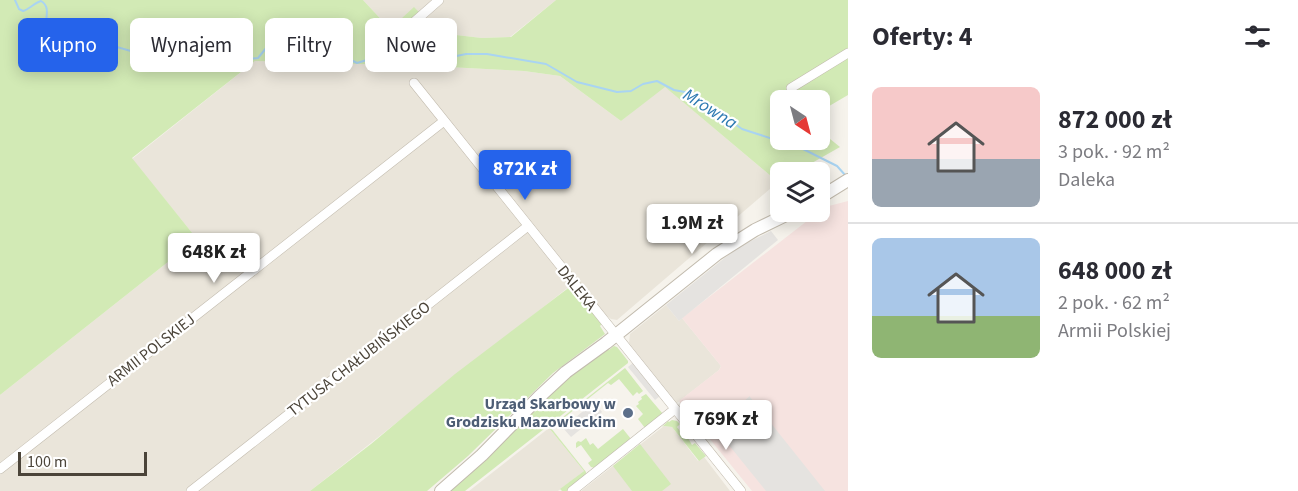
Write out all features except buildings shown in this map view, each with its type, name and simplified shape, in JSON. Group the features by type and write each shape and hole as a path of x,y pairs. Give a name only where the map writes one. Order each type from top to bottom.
{"street":[{"path":"419,18 439,0"},
{"path":"791,88 848,53"},
{"name":"DALEKA","path":"414,83 741,491"},
{"name":"ARMII POLSKIEJ","path":"0,469 444,122"},
{"path":"830,191 844,183"},
{"path":"441,491 494,444 556,381 717,254 771,222"},
{"name":"TYTUSA CHAŁUBIŃSKIEGO","path":"190,491 528,226"},
{"path":"572,491 675,409"}],"shaded area":[{"path":"363,0 556,0 510,37 482,38 457,35 457,18 380,18"},
{"path":"265,61 265,72 353,72 353,64 365,64 365,72 457,72 457,68 524,71 560,76 621,121 664,86 770,175 770,189 617,320 611,319 570,286 310,491 0,491 0,395 197,239 132,159 241,72 253,72 253,63"},
{"path":"848,201 848,491 752,491 679,401 721,366 682,318 806,222 830,222 830,206"},
{"path":"771,231 778,240 679,321 666,305 737,248"},
{"path":"666,305 679,321 682,318 721,366 677,403 629,343 630,334"},
{"path":"633,363 660,396 655,400 628,367"},
{"path":"750,396 825,491 766,491 711,423"},
{"path":"594,402 602,412 571,437 563,428"},
{"path":"664,426 672,427 698,461 704,457 730,491 581,491"},
{"path":"549,428 584,471 558,491 469,491"}],"green space":[{"path":"0,0 363,0 380,18 365,18 365,64 353,64 353,18 265,18 265,61 253,63 253,18 130,18 130,72 241,72 132,158 197,239 0,395"},
{"path":"556,0 848,0 848,95 830,106 830,90 770,90 770,150 830,150 830,139 840,147 814,162 770,162 770,175 665,87 621,121 560,76 524,71 457,68 457,35 482,38 511,37"},
{"path":"414,7 425,18 402,18"},
{"path":"571,286 602,324 600,326 605,334 553,373 468,456 427,491 310,491 455,374"},
{"path":"614,346 628,363 465,491 448,491 553,390 607,348 609,350"},
{"path":"625,368 643,391 633,396 619,379 611,385 608,383 551,428 586,472 567,491 562,491 560,489 584,471 549,428"},
{"path":"646,394 663,414 645,428 638,419 643,414 636,406 642,399 641,397"},
{"path":"672,420 680,424 677,427 685,438 689,435 688,438 692,445 695,443 706,456 699,461 672,427 662,427"},
{"path":"623,429 631,439 595,468 588,463 592,460 581,445 576,448 578,441 581,442 586,438 590,445 593,443 598,449"},
{"path":"640,444 671,484 662,491 632,491 613,466"}],"waterway":[{"name":"Mrowna","path":"15,0 19,9 23,11 41,1 47,9 47,30 57,40 60,39 59,24 62,19 65,19 76,22 84,29 88,45 97,47 110,45 174,62 199,59 203,61 205,67 213,70 223,69 243,58 258,58 267,47 271,46 277,59 284,63 299,46 311,54 320,66 327,66 346,54 357,63 396,51 402,63 409,66 466,54 487,54 546,64 577,82 617,92 631,91 643,84 657,81 674,90 696,96 742,129 801,148 837,166 846,176"}],"place":[{"name":"Urząd Skarbowy w Grodzisku Mazowieckim","path":"628,413"}]}
